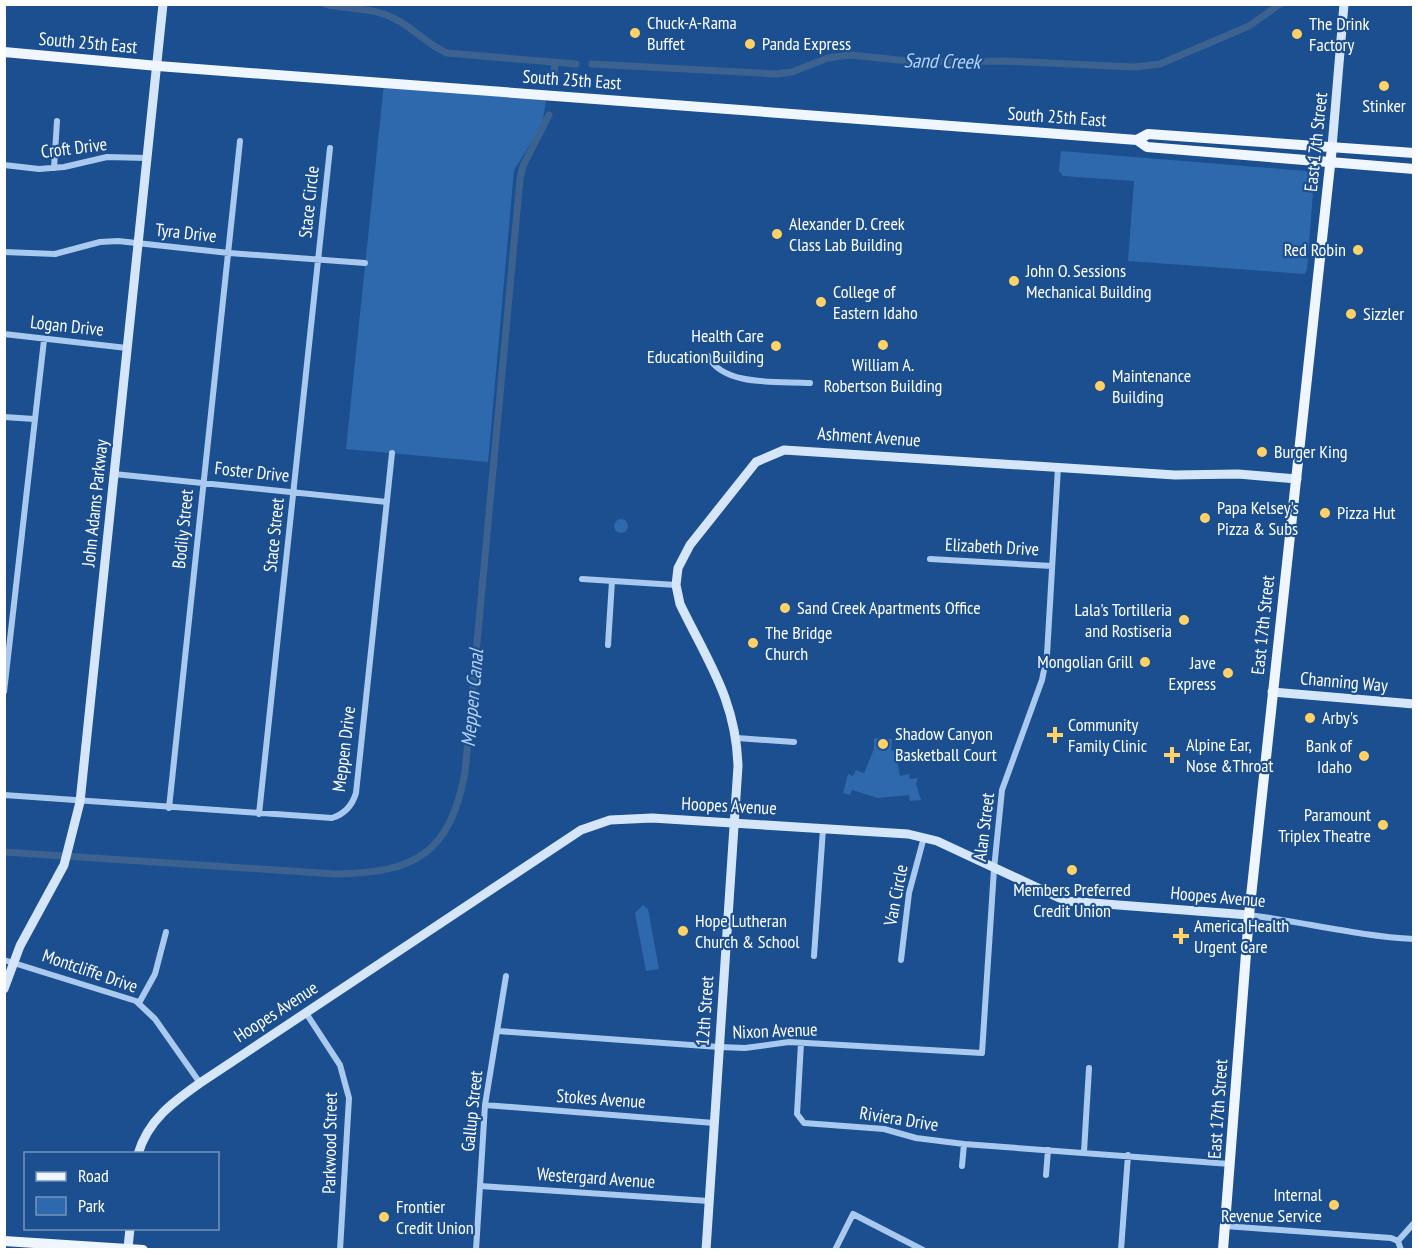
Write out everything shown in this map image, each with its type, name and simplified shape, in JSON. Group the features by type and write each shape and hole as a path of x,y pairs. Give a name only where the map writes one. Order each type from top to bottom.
{"main road":[{"name":"South 25th East","path":"4,52 158,66 1137,140 1147,147 1413,168"},
{"name":"South 25th East","path":"1137,140 1148,134 1413,153"},
{"name":"East 17th Street","path":"1223,1250 1249,915 1332,147"},
{"path":"4,1241 143,1250"}],"street":[{"name":"John Adams Parkway","path":"4,989 9,961 67,856 80,802 163,4"},
{"name":"East 17th Street","path":"1332,147 1344,4"},
{"path":"54,168 57,121"},
{"name":"Bodily Street","path":"169,808 240,141"},
{"name":"Stace Circle","path":"319,260 330,148"},
{"name":"Croft Drive","path":"4,165 54,168 107,157 147,158"},
{"name":"Tyra Drive","path":"4,252 54,254 100,242 138,243 229,254 365,263"},
{"name":"Stace Street","path":"259,814 319,260"},
{"name":"Logan Drive","path":"4,334 127,348"},
{"path":"4,692 44,340"},
{"path":"708,356 715,368 727,376 810,383"},
{"path":"4,417 34,419"},
{"name":"Ashment Avenue","path":"676,585 683,556 741,479 756,462 784,450 1175,475 1238,474 1297,480"},
{"name":"Meppen Drive","path":"4,795 332,818 346,811 353,802 392,453"},
{"name":"Alan Street","path":"982,1053 994,869 1002,790 1042,680 1047,655 1058,467"},
{"name":"Foster Drive","path":"114,474 387,502"},
{"name":"Elizabeth Drive","path":"930,559 1053,566"},
{"path":"582,579 676,585 680,604 729,702 737,738 794,742"},
{"path":"608,645 612,581"},
{"name":"Channing Way","path":"1272,692 1413,704"},
{"name":"12th Street","path":"706,1250 734,822 737,738"},
{"name":"Hoopes Avenue","path":"139,1152 148,1130 162,1113 200,1083 572,836 597,823 629,818 734,822 924,837 1066,901 1249,915 1304,922 1377,936 1413,939"},
{"path":"814,956 824,828"},
{"name":"Van Circle","path":"901,960 909,893 924,837"},
{"path":"139,1003 155,974 166,932"},
{"name":"Montcliffe Drive","path":"9,961 139,1003 155,1019 200,1083"},
{"name":"Gallup Street","path":"476,1250 485,1106 506,976"},
{"name":"Parkwood Street","path":"306,1013 340,1065 349,1098 340,1250"},
{"name":"Nixon Avenue","path":"498,1030 719,1047 745,1048 801,1043 982,1053"},
{"name":"Riviera Drive","path":"801,1043 797,1114 804,1123 884,1129 924,1140 964,1144 1230,1164"},
{"path":"1084,1152 1089,1068"},
{"name":"Stokes Avenue","path":"485,1106 714,1123"},
{"path":"963,1166 964,1144"},
{"path":"1046,1174 1048,1150"},
{"path":"1121,1250 1128,1155"},
{"name":"Westergard Avenue","path":"480,1186 709,1201"},
{"path":"835,1250 852,1214 923,1250"},
{"path":"1398,1241 1413,1223"},
{"path":"1225,1226 1362,1235 1398,1241"},
{"path":"128,1248 130,1230"},
{"path":"1398,1241 1401,1250"}],"green space":[{"path":"384,83 547,94 542,125 514,170 488,462 346,449"},
{"path":"1061,151 1306,171 1314,180 1305,274 1128,261 1134,181 1063,176 1059,171"},
{"path":"621,519 626,521 628,526 626,531 621,533 616,531 614,526 616,521"},
{"path":"874,738 892,739 891,750 895,751 900,776 909,774 910,779 918,778 916,784 921,800 910,801 909,795 878,798 852,790 850,795 843,793 848,774 853,776 856,770 864,773 874,749"},
{"path":"643,905 648,909 659,969 646,971 635,913"}],"waterway":[{"name":"Sand Creek","path":"325,4 387,15 447,53 576,64"},
{"name":"Sand Creek","path":"592,64 776,74 792,72 828,58 850,55 918,62 1008,61 1134,67 1160,64 1249,26 1280,4"},
{"path":"553,79 555,63"},
{"name":"Meppen Canal","path":"4,852 335,874 363,873 407,863 424,853 438,840 450,822 465,772 520,179 523,166 549,115"}],"place":[{"name":"Chuck-A-Rama Buffet","path":"635,33"},
{"name":"The Drink Factory","path":"1297,34"},
{"name":"Panda Express","path":"750,44"},
{"name":"Stinker","path":"1384,86"},
{"name":"Alexander D. Creek Class Lab Building","path":"777,234"},
{"name":"Red Robin","path":"1358,250"},
{"name":"John O. Sessions Mechanical Building","path":"1014,281"},
{"name":"College of Eastern Idaho","path":"821,302"},
{"name":"Sizzler","path":"1351,314"},
{"name":"William A. Robertson Building","path":"883,345"},
{"name":"Health Care Education Building","path":"776,346"},
{"name":"Maintenance Building","path":"1100,386"},
{"name":"Burger King","path":"1262,452"},
{"name":"Pizza Hut","path":"1325,513"},
{"name":"Papa Kelsey's Pizza & Subs","path":"1205,518"},
{"name":"Sand Creek Apartments Office","path":"785,608"},
{"name":"Lala's Tortilleria and Rostiseria","path":"1184,620"},
{"name":"The Bridge Church","path":"753,643"},
{"name":"Mongolian Grill","path":"1145,662"},
{"name":"Jave Express","path":"1228,673"},
{"name":"Arby's","path":"1310,718"},
{"name":"Community Family Clinic","path":"1055,735"},
{"name":"Shadow Canyon Basketball Court","path":"883,744"},
{"name":"Alpine Ear, Nose &Throat","path":"1172,755"},
{"name":"Bank of Idaho","path":"1364,756"},
{"name":"Paramount Triplex Theatre","path":"1383,825"},
{"name":"Members Preferred Credit Union","path":"1072,870"},
{"name":"Hope Lutheran Church & School","path":"683,931"},
{"name":"America Health Urgent Care","path":"1181,936"},
{"name":"Internal Revenue Service","path":"1334,1205"},
{"name":"Frontier Credit Union","path":"384,1217"}]}
